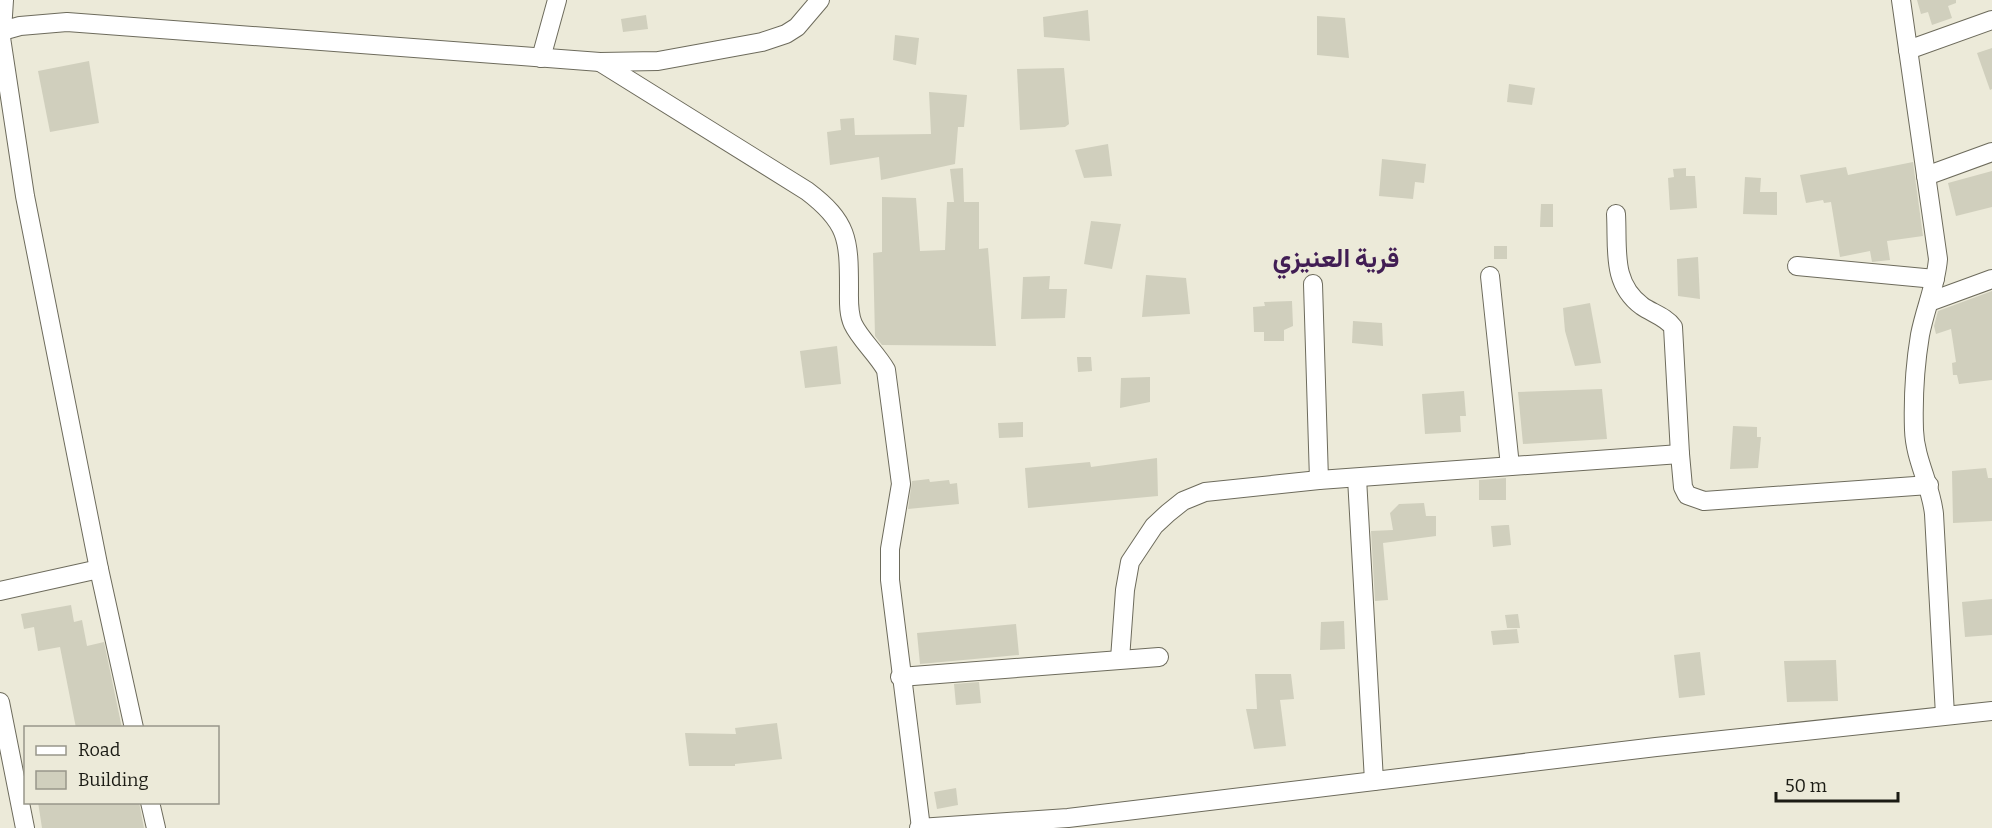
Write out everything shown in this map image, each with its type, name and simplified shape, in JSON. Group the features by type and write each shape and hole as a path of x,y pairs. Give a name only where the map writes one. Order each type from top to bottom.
{"street":[{"path":"4,0 1,31 25,196 99,569 134,726"},
{"path":"541,58 557,0"},
{"path":"1,31 20,26 66,22 600,62 658,61 762,42 786,34 797,27 820,0"},
{"path":"1901,0 1938,259 1920,336 1915,380 1914,432 1918,458 1929,485 1934,514 1945,715"},
{"path":"1908,50 1992,20"},
{"path":"600,62 807,191 837,219 848,244 849,306 854,326 877,353 886,370 890,393 901,484 890,549 890,580 920,828 1095,822 1374,781 1992,711"},
{"path":"1926,176 1992,152"},
{"path":"1616,214 1620,278 1625,290 1645,308 1669,321 1673,327 1680,454 1683,487 1687,495 1704,501 1929,485"},
{"path":"1797,266 1935,279"},
{"path":"1490,276 1510,466"},
{"path":"1929,302 1992,279"},
{"path":"1313,284 1319,480"},
{"path":"1120,659 1125,590 1130,562 1154,526 1184,501 1205,492 1319,480 1680,454"},
{"path":"1357,477 1374,781"},
{"path":"0,591 99,569"},
{"path":"900,677 1159,657"},
{"path":"0,702 25,828"},
{"path":"150,804 156,828"}],"building":[{"path":"1917,0 1956,0 1956,3 1948,6 1952,18 1932,25 1928,12 1921,14"},
{"path":"1088,10 1090,41 1044,37 1043,17"},
{"path":"646,15 648,29 623,32 621,19"},
{"path":"1317,16 1345,18 1349,58 1317,55"},
{"path":"895,35 919,38 916,65 893,60"},
{"path":"1992,48 1992,89 1990,90 1977,53"},
{"path":"89,61 99,123 50,132 38,71"},
{"path":"1064,68 1069,124 1065,127 1020,130 1017,69"},
{"path":"1509,84 1535,88 1532,105 1507,102"},
{"path":"929,92 967,95 964,127 958,127 955,164 881,180 879,157 830,165 827,132 841,130 840,119 854,118 855,135 931,134"},
{"path":"1108,144 1112,176 1084,178 1075,150"},
{"path":"1382,159 1426,164 1424,183 1415,182 1413,199 1379,196"},
{"path":"1913,162 1923,236 1887,241 1890,260 1872,262 1870,251 1840,257 1831,202 1824,203 1823,200 1806,203 1800,175 1846,167 1848,175"},
{"path":"963,168 964,202 979,202 979,249 988,248 996,346 882,345 875,336 873,253 882,252 882,197 916,198 920,251 945,250 947,202 954,202 950,169"},
{"path":"1686,168 1686,176 1695,176 1697,208 1670,210 1668,178 1674,177 1673,169"},
{"path":"1992,171 1992,207 1956,216 1948,183"},
{"path":"1745,177 1761,178 1760,192 1777,192 1777,215 1743,214"},
{"path":"1541,204 1553,204 1553,227 1540,227"},
{"path":"1091,221 1121,224 1112,269 1084,264"},
{"path":"1494,246 1507,246 1507,259 1494,259"},
{"path":"1698,257 1700,299 1678,296 1677,259"},
{"path":"1146,275 1186,278 1190,314 1142,317"},
{"path":"1050,276 1049,289 1067,289 1065,318 1021,319 1023,277"},
{"path":"1992,291 1992,380 1959,384 1957,375 1953,375 1952,363 1956,362 1951,329 1936,334 1934,326 1938,311"},
{"path":"1292,301 1293,326 1284,330 1284,341 1264,341 1264,332 1254,332 1253,307 1265,306 1264,302"},
{"path":"1590,303 1601,363 1575,366 1565,331 1563,308"},
{"path":"1353,321 1382,323 1383,346 1352,343"},
{"path":"837,346 841,384 805,388 800,351"},
{"path":"1077,357 1091,357 1092,371 1078,372"},
{"path":"1150,377 1150,402 1120,408 1121,378"},
{"path":"1602,389 1607,439 1523,444 1518,392"},
{"path":"1464,391 1466,416 1460,416 1461,432 1425,434 1422,394"},
{"path":"1023,422 1023,437 999,438 998,423"},
{"path":"1733,426 1757,427 1757,437 1761,437 1758,468 1730,469"},
{"path":"1157,458 1158,496 1028,508 1025,468 1090,462 1091,467"},
{"path":"1986,468 1988,478 1992,478 1992,521 1953,523 1952,471"},
{"path":"1506,478 1506,500 1479,500 1479,480"},
{"path":"929,479 930,482 949,480 950,484 957,483 959,504 908,509 912,481"},
{"path":"1424,503 1426,516 1436,516 1436,536 1383,543 1388,600 1375,601 1371,531 1393,530 1390,513 1399,504"},
{"path":"1509,525 1511,545 1493,547 1491,526"},
{"path":"1992,599 1992,635 1965,637 1962,602"},
{"path":"71,605 74,622 82,620 87,646 104,642 122,726 76,726 60,647 38,651 34,627 24,629 21,614"},
{"path":"1518,614 1520,628 1507,628 1505,615"},
{"path":"1344,621 1345,649 1320,650 1321,622"},
{"path":"1016,624 1019,655 920,664 917,633"},
{"path":"1517,629 1519,643 1493,645 1491,631"},
{"path":"1700,652 1705,695 1679,698 1674,655"},
{"path":"1836,660 1838,701 1787,702 1784,661"},
{"path":"1255,674 1291,674 1294,699 1280,700 1286,746 1254,749 1246,709 1257,709"},
{"path":"979,682 981,703 956,705 954,684"},
{"path":"777,723 782,759 735,764 735,766 689,766 685,733 736,734 735,728"},
{"path":"956,788 958,805 937,809 934,792"},
{"path":"38,804 139,804 144,828 42,828"}],"district":[{"name":"قرية العنيزي","path":"1336,258"}]}
